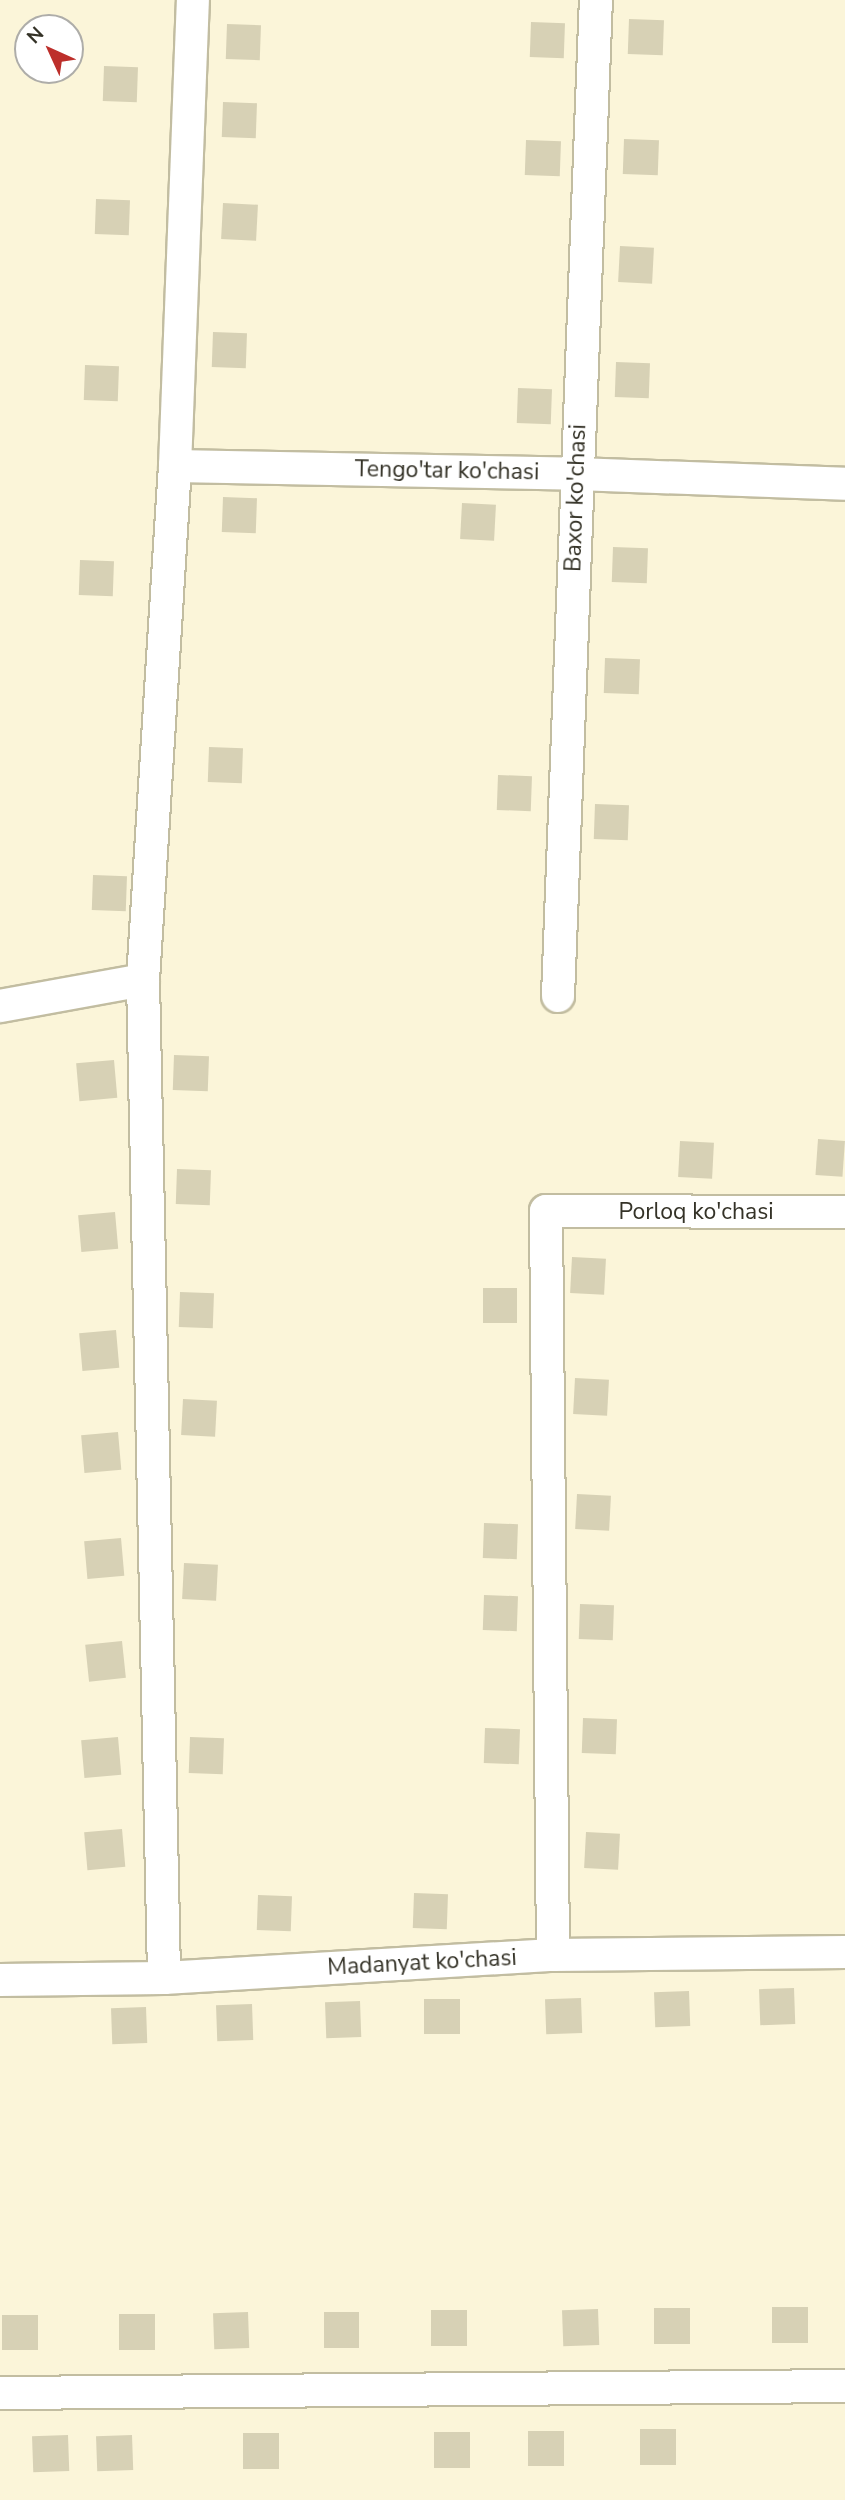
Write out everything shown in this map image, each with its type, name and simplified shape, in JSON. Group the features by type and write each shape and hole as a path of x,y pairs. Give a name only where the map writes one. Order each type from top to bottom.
{"street":[{"path":"164,1978 143,980 175,466 193,0"},
{"name":"Baxor ko'chasi","path":"558,996 596,0"},
{"name":"Tengo'tar ko'chasi","path":"175,466 577,474 845,484"},
{"path":"0,1006 143,980"},
{"name":"Porloq ko'chasi","path":"553,1955 546,1211 845,1212"},
{"name":"Madanyat ko'chasi","path":"0,1980 164,1978 553,1955 845,1952"},
{"path":"0,2393 845,2386"}],"building":[{"path":"629,19 664,20 663,55 628,54"},
{"path":"531,22 565,23 564,58 530,57"},
{"path":"227,24 261,25 260,60 226,59"},
{"path":"104,66 138,67 137,102 103,101"},
{"path":"223,102 257,103 256,138 222,137"},
{"path":"624,139 659,140 658,175 623,174"},
{"path":"526,140 561,141 560,176 525,175"},
{"path":"96,199 130,200 129,235 95,234"},
{"path":"223,203 258,205 256,241 221,239"},
{"path":"620,246 654,248 652,284 618,282"},
{"path":"213,332 247,333 246,368 212,367"},
{"path":"616,362 650,363 649,398 615,397"},
{"path":"85,365 119,366 118,401 84,400"},
{"path":"518,388 552,389 551,424 517,423"},
{"path":"223,497 257,498 256,533 222,532"},
{"path":"462,503 496,505 494,541 460,539"},
{"path":"613,547 648,548 647,583 612,582"},
{"path":"80,560 114,561 113,596 79,595"},
{"path":"605,658 640,659 639,694 604,693"},
{"path":"209,747 243,748 242,783 208,782"},
{"path":"498,775 532,776 531,811 497,810"},
{"path":"595,804 629,805 628,840 594,839"},
{"path":"93,875 127,876 126,911 92,910"},
{"path":"174,1055 209,1056 208,1091 173,1090"},
{"path":"114,1060 117,1098 79,1101 76,1063"},
{"path":"818,1139 845,1141 842,1177 815,1175"},
{"path":"680,1141 714,1143 712,1179 678,1177"},
{"path":"177,1169 211,1170 210,1205 176,1204"},
{"path":"115,1212 118,1249 81,1252 78,1215"},
{"path":"572,1257 606,1259 604,1295 570,1293"},
{"path":"483,1288 517,1288 517,1323 483,1323"},
{"path":"180,1292 214,1293 213,1328 179,1327"},
{"path":"116,1330 119,1368 82,1371 79,1333"},
{"path":"575,1378 609,1380 607,1416 573,1414"},
{"path":"183,1399 217,1401 215,1437 181,1435"},
{"path":"118,1432 121,1470 84,1473 81,1435"},
{"path":"577,1494 611,1496 609,1531 575,1529"},
{"path":"484,1523 518,1524 517,1559 483,1558"},
{"path":"121,1538 124,1576 87,1579 84,1541"},
{"path":"184,1563 218,1565 216,1601 182,1599"},
{"path":"484,1595 518,1596 517,1631 483,1630"},
{"path":"580,1604 614,1605 613,1640 579,1639"},
{"path":"122,1641 126,1678 89,1682 85,1645"},
{"path":"583,1718 617,1719 616,1754 582,1753"},
{"path":"485,1728 520,1729 519,1764 484,1763"},
{"path":"118,1737 121,1775 84,1778 81,1740"},
{"path":"190,1737 224,1738 223,1774 189,1773"},
{"path":"122,1829 125,1867 87,1870 84,1832"},
{"path":"586,1832 620,1834 618,1870 584,1868"},
{"path":"414,1893 448,1894 447,1929 413,1928"},
{"path":"258,1895 292,1896 291,1931 257,1930"},
{"path":"794,1988 795,2024 760,2025 759,1989"},
{"path":"689,1991 690,2026 655,2027 654,1992"},
{"path":"581,1998 582,2033 546,2034 545,1999"},
{"path":"424,1999 460,1999 460,2034 424,2034"},
{"path":"360,2001 361,2037 326,2038 325,2002"},
{"path":"252,2004 253,2040 217,2041 216,2005"},
{"path":"146,2007 147,2043 112,2044 111,2008"},
{"path":"772,2307 808,2307 808,2343 772,2343"},
{"path":"654,2308 690,2308 690,2344 654,2344"},
{"path":"598,2309 599,2345 563,2346 562,2310"},
{"path":"431,2310 467,2310 467,2346 431,2346"},
{"path":"248,2312 249,2348 214,2349 213,2313"},
{"path":"324,2312 359,2312 359,2348 324,2348"},
{"path":"119,2314 155,2314 155,2350 119,2350"},
{"path":"2,2315 38,2315 38,2350 2,2350"},
{"path":"640,2429 676,2429 676,2465 640,2465"},
{"path":"528,2431 564,2431 564,2466 528,2466"},
{"path":"434,2432 470,2432 470,2468 434,2468"},
{"path":"243,2433 279,2433 279,2469 243,2469"},
{"path":"68,2435 69,2471 33,2472 32,2436"},
{"path":"132,2435 133,2470 97,2471 96,2436"}]}
